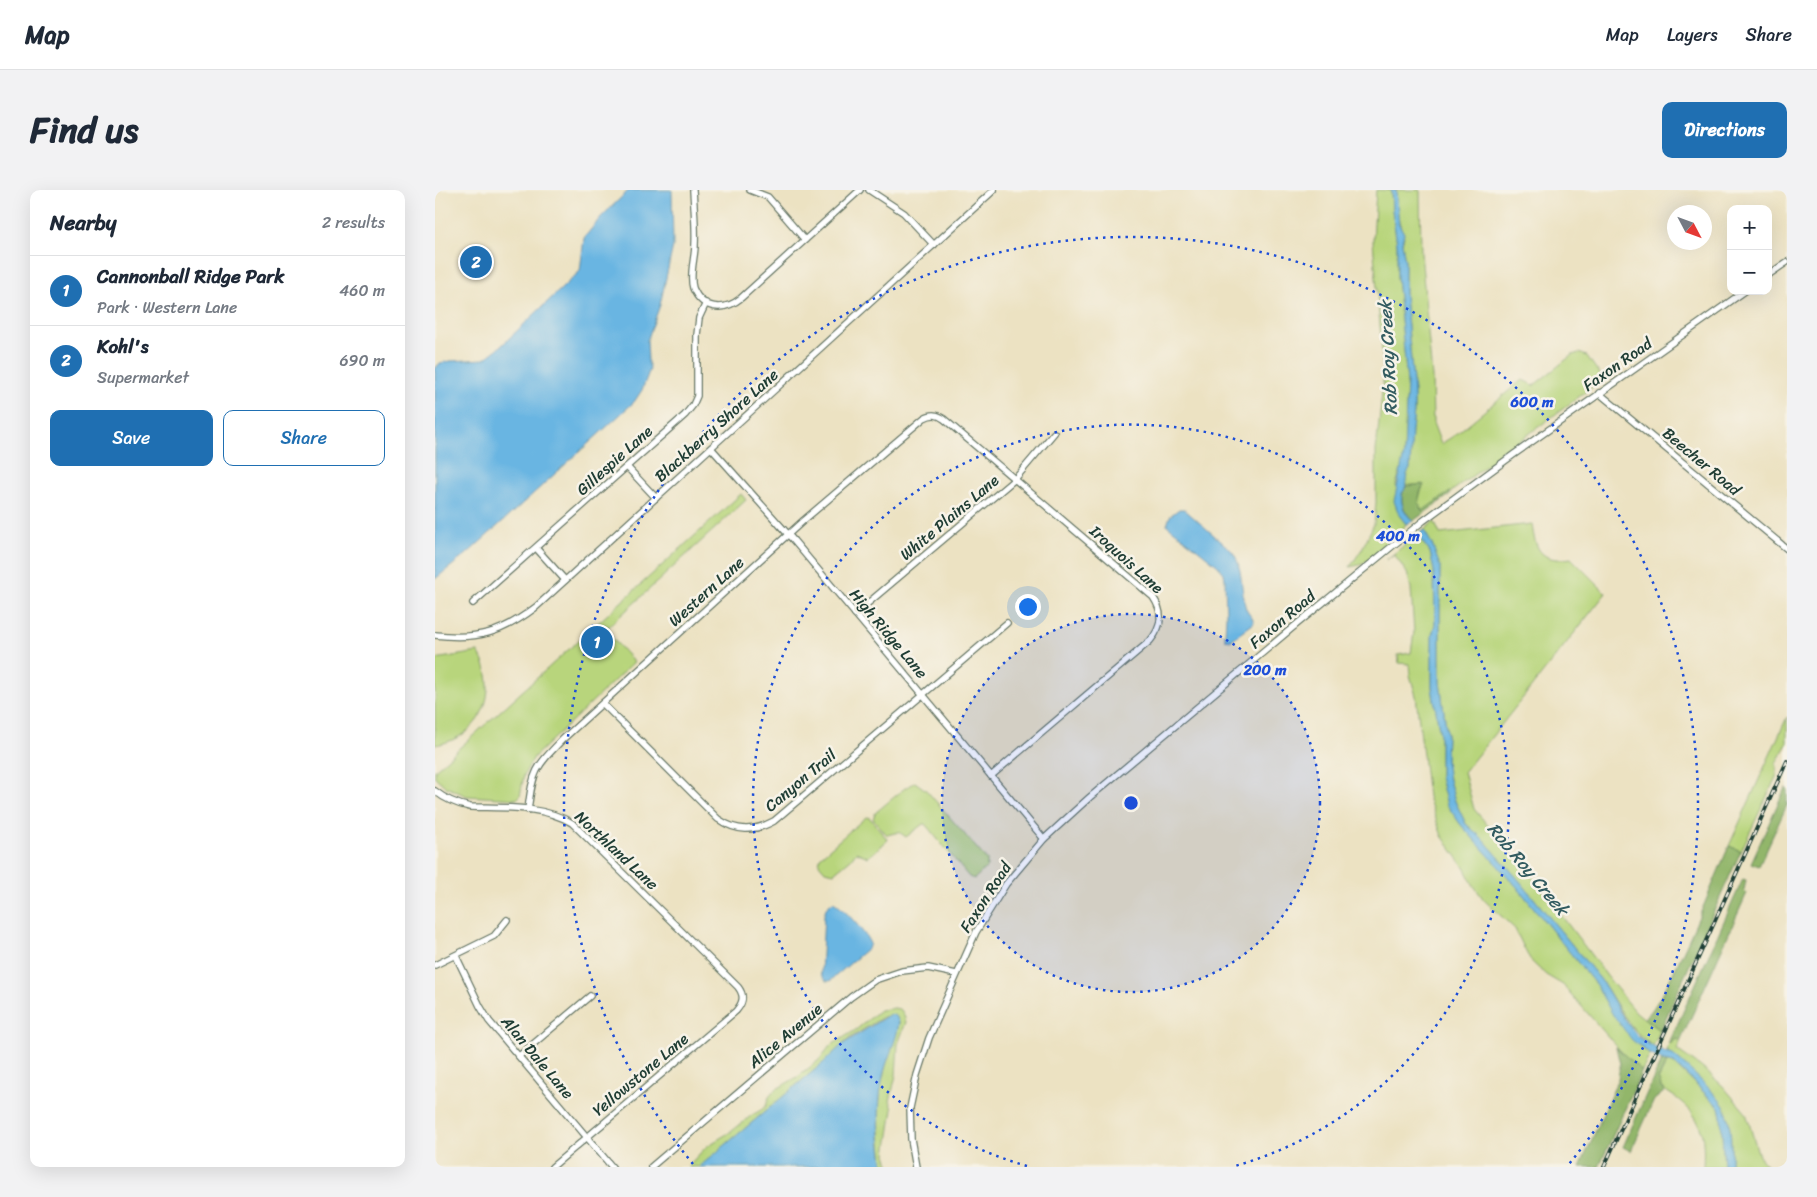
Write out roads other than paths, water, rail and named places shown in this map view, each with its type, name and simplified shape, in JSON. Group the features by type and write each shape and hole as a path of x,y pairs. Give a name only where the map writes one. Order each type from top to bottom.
{"street":[{"path":"693,190 695,244 692,274 693,286 698,296 705,303 721,308 738,300 860,190"},
{"path":"750,190 768,197 805,240"},
{"path":"869,190 904,213 934,245"},
{"name":"Blackberry Shore Lane","path":"435,635 463,637 504,628 536,607 994,190"},
{"path":"1772,272 1787,262"},
{"name":"Faxon Road","path":"916,1167 911,1139 910,1108 917,1075 929,1038 976,932 1006,884 1044,839 1090,797 1297,624 1423,522 1599,393 1739,295"},
{"name":"Gillespie Lane","path":"473,604 685,415 693,405 697,396 698,325 705,303"},
{"name":"Beecher Road","path":"1599,393 1787,550"},
{"name":"Iroquois Lane","path":"933,414 939,415 944,419 1153,597 1159,607 1161,618 1157,631 1150,641 991,776"},
{"name":"Western Lane","path":"528,810 532,780 541,761 563,739 788,535 899,438 924,418 933,414"},
{"name":"White Plains Lane","path":"855,614 1015,479 1054,433"},
{"name":"High Ridge Lane","path":"711,448 788,535 1044,839"},
{"path":"627,467 656,498"},
{"path":"536,548 565,580"},
{"name":"Canyon Trail","path":"603,704 718,819 739,829 754,829 773,821 1007,623"},
{"name":"Northland Lane","path":"435,791 449,801 470,807 551,813 572,823 738,987 743,995 743,999"},
{"path":"435,965 494,936 507,920"},
{"name":"Alan Dale Lane","path":"456,956 480,1006 498,1032 612,1167"},
{"name":"Alice Avenue","path":"651,1167 851,997 875,980 903,971 928,968 956,974"},
{"path":"519,1056 590,996"},
{"name":"Yellowstone Lane","path":"551,1167 736,1011 743,999"}],"water":[{"path":"629,190 672,190 673,246 660,305 647,341 650,369 642,390 634,402 468,553 435,579 435,369 440,363 484,359 501,346 580,271 584,238 601,217"},
{"path":"1391,190 1396,190 1399,224 1404,233 1402,243 1405,261 1405,295 1414,392 1410,469 1402,499 1404,510 1413,521 1406,524 1399,515 1394,501 1404,454 1407,382"},
{"path":"1179,509 1184,509 1232,551 1236,557 1246,609 1254,623 1230,641 1225,639 1224,573 1217,565 1167,525 1170,516"},
{"path":"1424,530 1432,544 1440,566 1440,682 1447,735 1446,760 1455,801 1466,824 1482,838 1518,879 1601,980 1634,1032 1648,1044 1673,1055 1718,1098 1726,1110 1729,1124 1731,1167 1724,1167 1719,1107 1674,1063 1663,1061 1650,1054 1632,1040 1613,1015 1596,985 1517,887 1461,825 1447,805 1440,777 1440,735 1432,687 1432,635 1435,624 1434,571 1430,552 1417,535"},
{"path":"833,902 854,921 870,944 868,948 830,981 826,981 821,974 824,915 826,908"},
{"path":"890,1014 896,1016 899,1022 880,1092 879,1125 884,1167 699,1167 843,1044"}],"railway":[{"path":"1604,1167 1787,761"}],"place":[{"name":"Kohl's","path":"476,262"},
{"name":"Cannonball Ridge Park","path":"597,642"}],"water label":[{"name":"Rob Roy Creek","path":"1388,358"},
{"name":"Rob Roy Creek","path":"1528,869"}]}
